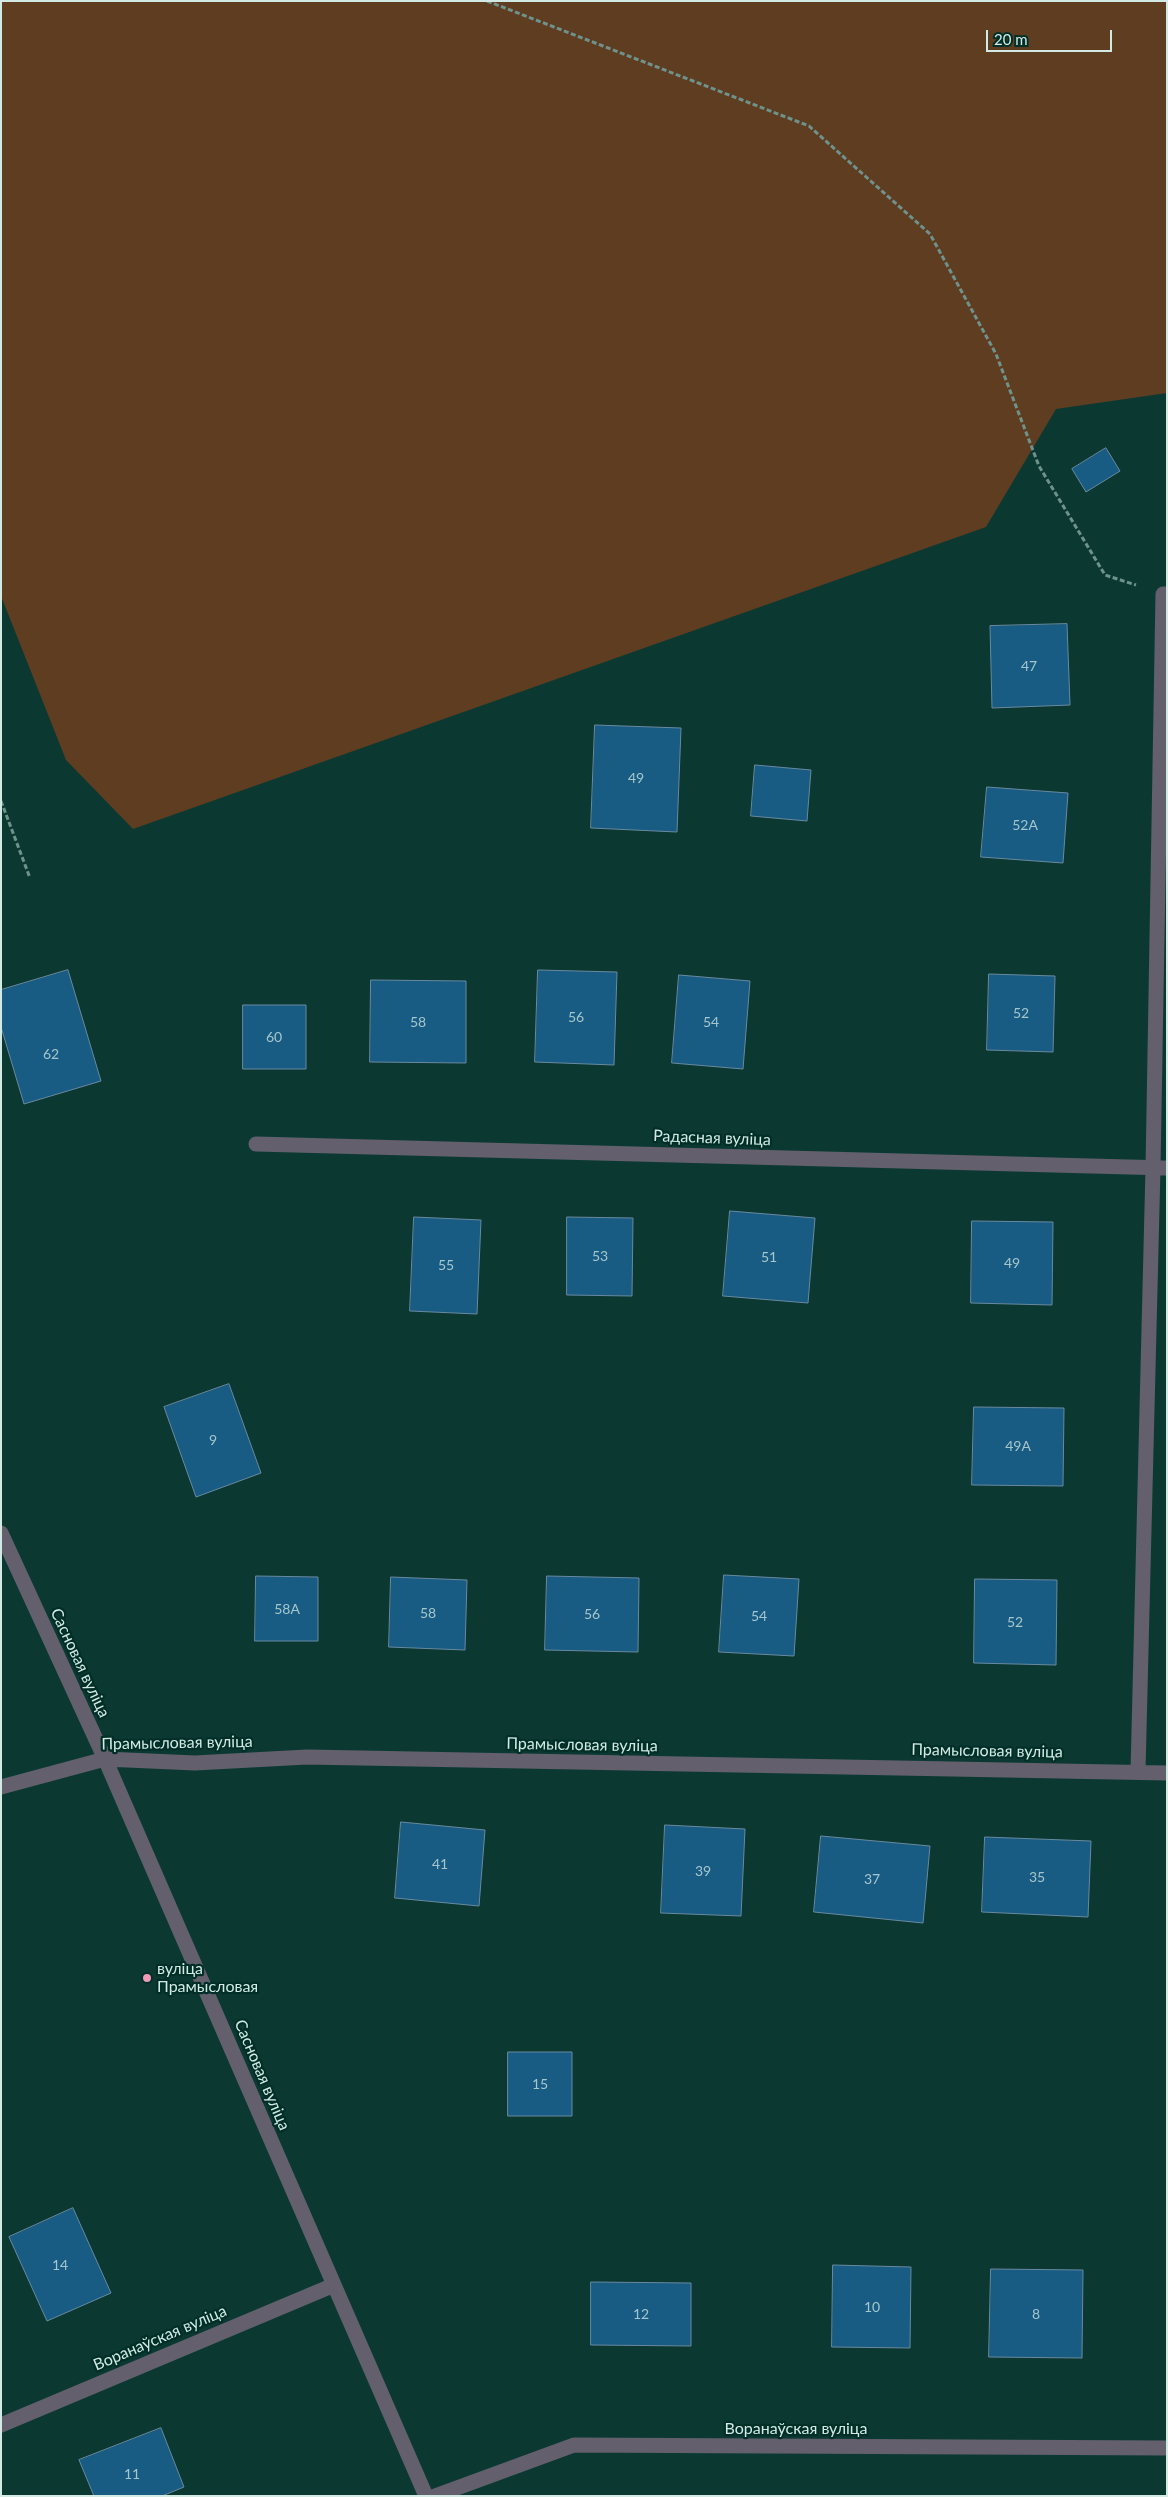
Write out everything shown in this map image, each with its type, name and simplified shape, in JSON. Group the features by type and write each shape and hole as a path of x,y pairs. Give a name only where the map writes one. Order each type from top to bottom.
{"street":[{"path":"1138,1771 1160,1168 1165,594"},
{"name":"Радасная вуліца","path":"256,1144 1160,1168"},
{"name":"Сасновая вуліца","path":"1,1534 105,1759 426,2496"},
{"name":"Прамысловая вуліца","path":"1,1788 105,1759 196,1763 307,1758 1167,1773"},
{"name":"Воранаўская вуліца","path":"1,2425 334,2285"},
{"name":"Воранаўская вуліца","path":"435,2496 574,2445 1167,2448"}],"path":[{"path":"487,1 809,126 816,132 930,234 996,354 1039,466 1105,575 1165,594"},
{"path":"1,801 30,878"}],"shaded area":[{"path":"1,1 1167,1 1167,393 1056,409 986,527 133,829 66,760 1,596"}],"building":[{"path":"1106,448 1120,471 1086,492 1072,469"},
{"path":"1067,624 1070,705 992,708 990,626"},
{"path":"595,725 681,728 677,832 591,828"},
{"path":"755,765 811,770 807,821 751,816"},
{"path":"987,787 1068,793 1063,863 981,857"},
{"path":"68,970 101,1081 24,1104 1,1027 1,990"},
{"path":"538,970 617,972 614,1065 535,1062"},
{"path":"989,974 1055,976 1053,1052 987,1050"},
{"path":"679,975 750,981 743,1069 672,1063"},
{"path":"371,980 466,981 466,1063 370,1062"},
{"path":"243,1005 306,1005 306,1069 243,1069"},
{"path":"730,1211 815,1218 808,1303 723,1296"},
{"path":"414,1217 481,1220 477,1314 410,1311"},
{"path":"567,1217 633,1218 632,1296 567,1295"},
{"path":"972,1221 1053,1222 1052,1305 971,1303"},
{"path":"229,1384 261,1473 196,1497 164,1407"},
{"path":"974,1407 1064,1408 1063,1486 972,1485"},
{"path":"724,1575 799,1579 794,1656 719,1652"},
{"path":"256,1576 318,1577 318,1641 255,1641"},
{"path":"547,1576 639,1578 638,1652 545,1650"},
{"path":"391,1577 467,1580 465,1650 389,1647"},
{"path":"975,1579 1057,1580 1056,1665 974,1663"},
{"path":"401,1822 485,1830 479,1906 395,1898"},
{"path":"665,1825 745,1829 741,1916 661,1913"},
{"path":"821,1836 930,1846 923,1923 814,1912"},
{"path":"985,1837 1091,1841 1088,1917 982,1912"},
{"path":"508,2052 572,2052 572,2116 508,2116"},
{"path":"73,2208 111,2293 47,2321 9,2237"},
{"path":"833,2265 911,2267 910,2348 832,2347"},
{"path":"991,2269 1083,2270 1082,2358 989,2357"},
{"path":"591,2282 691,2283 691,2346 591,2345"},
{"path":"161,2428 184,2487 162,2496 94,2496 79,2460"}],"place":[{"name":"вуліца Прамысловая","path":"147,1978"}]}
